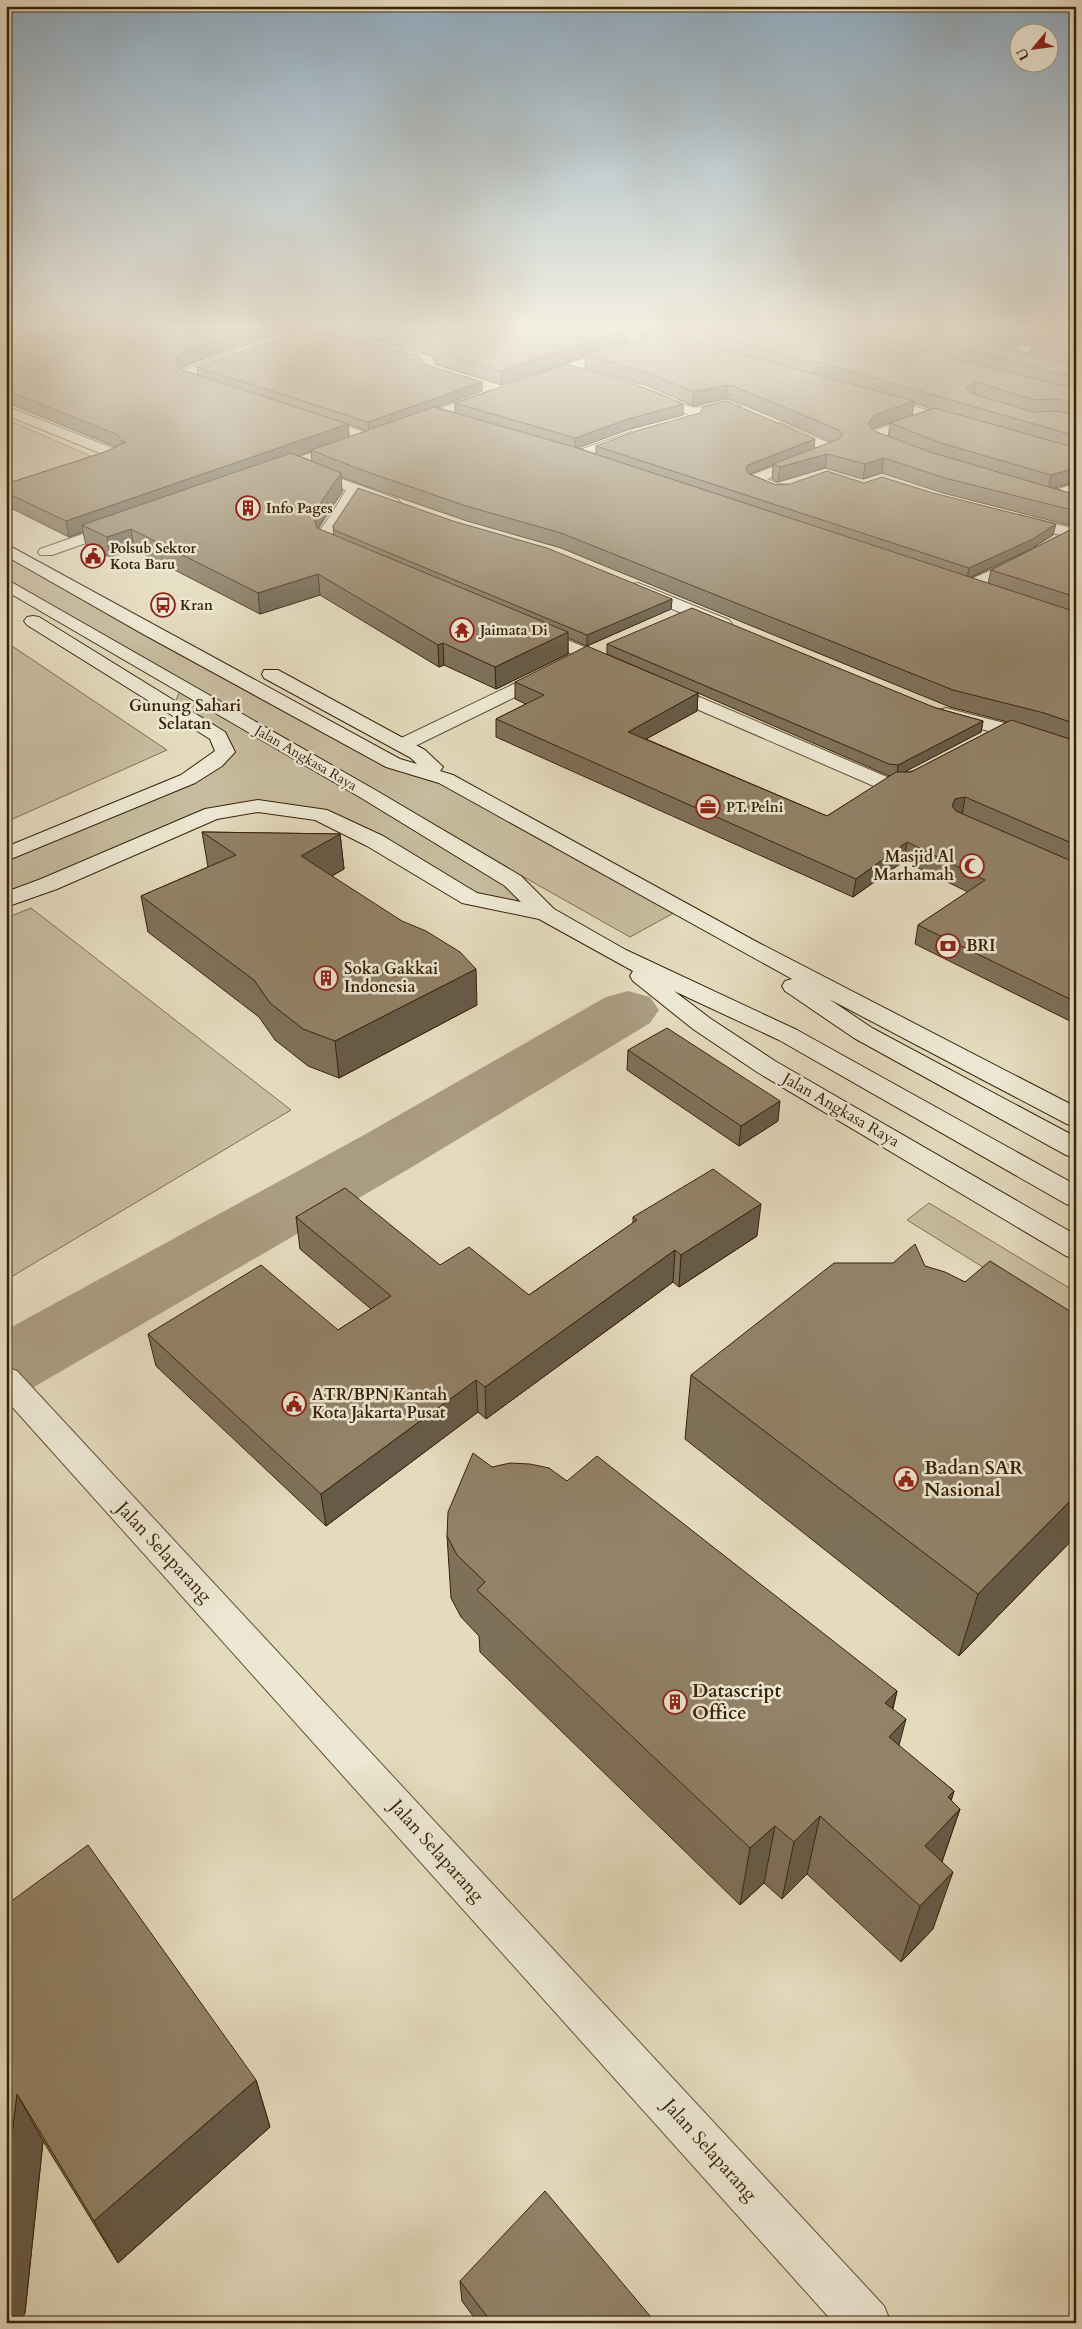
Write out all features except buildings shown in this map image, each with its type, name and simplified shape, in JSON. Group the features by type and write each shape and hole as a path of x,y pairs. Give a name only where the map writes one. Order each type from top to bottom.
{"street":[{"path":"72,437 115,454 102,462 76,471"},
{"path":"350,445 372,437"},
{"path":"576,456 631,437"},
{"path":"802,437 832,449 754,479 780,489 802,482"},
{"path":"875,437 878,441 915,455"},
{"path":"557,451 595,462"},
{"path":"313,458 294,465 407,508"},
{"path":"1049,497 1076,487"},
{"path":"354,489 338,517 324,535 326,544 368,561"},
{"path":"1031,492 1076,504"},
{"path":"1002,515 1073,534"},
{"path":"46,552 138,520"},
{"path":"6,530 72,566"},
{"path":"1054,543 1073,534"},
{"path":"6,549 153,621 393,763 446,779 747,946 1076,1118"},
{"path":"968,587 1038,554"},
{"path":"950,581 986,593"},
{"name":"Jalan Angkasa Raya","path":"6,584 370,795 513,881 546,914 618,955 788,1035 1076,1197"},
{"path":"627,584 742,632"},
{"path":"6,855 188,780 207,768 225,752 218,736 173,706 15,610"},
{"path":"664,621 689,610"},
{"path":"516,624 883,783 900,784 935,766"},
{"path":"402,745 587,654 613,644"},
{"path":"82,651 130,656"},
{"path":"252,664 418,754 446,779"},
{"path":"173,706 182,687"},
{"path":"933,709 976,723 1033,736 1076,752"},
{"path":"978,743 1005,729"},
{"name":"Jalan Angkasa Raya","path":"6,900 49,884 212,813 258,806 320,814 375,841 470,898 546,914"},
{"path":"747,946 808,998 850,1025 1076,1149"},
{"name":"Jalan Angkasa Raya","path":"618,955 674,1005 707,1029 826,1103 945,1170 1076,1249"},
{"name":"Jalan Selaparang","path":"11,1384 867,2323"}],"shaded area":[{"path":"6,437 46,437 95,458 6,485"},
{"path":"6,549 393,763 446,779 681,909 630,937 391,802 513,881 546,914 470,898 375,841 285,808 212,813 6,900 6,852 200,773 225,752 173,706 182,687 6,584"},
{"path":"6,642 167,750 6,822"},
{"path":"31,908 291,1110 6,1280 6,918"},
{"path":"929,1203 1076,1292 1076,1325 907,1220"}],"waterway":[{"path":"6,1366 388,1151 628,1010"}],"place":[{"name":"Info Pages","path":"248,508"},
{"name":"Polsub Sektor Kota Baru","path":"93,556"},
{"name":"Kran","path":"163,605"},
{"name":"Jaimata Di","path":"462,630"},
{"name":"PT. Pelni","path":"708,807"},
{"name":"Masjid Al Marhamah","path":"972,866"},
{"name":"BRI","path":"948,946"},
{"name":"Soka Gakkai Indonesia","path":"326,978"},
{"name":"ATR/BPN Kantah Kota Jakarta Pusat","path":"294,1404"},
{"name":"Badan SAR Nasional","path":"906,1479"},
{"name":"Datascript Office","path":"675,1702"}],"district":[{"name":"Gunung Sahari Selatan","path":"185,715"}]}
